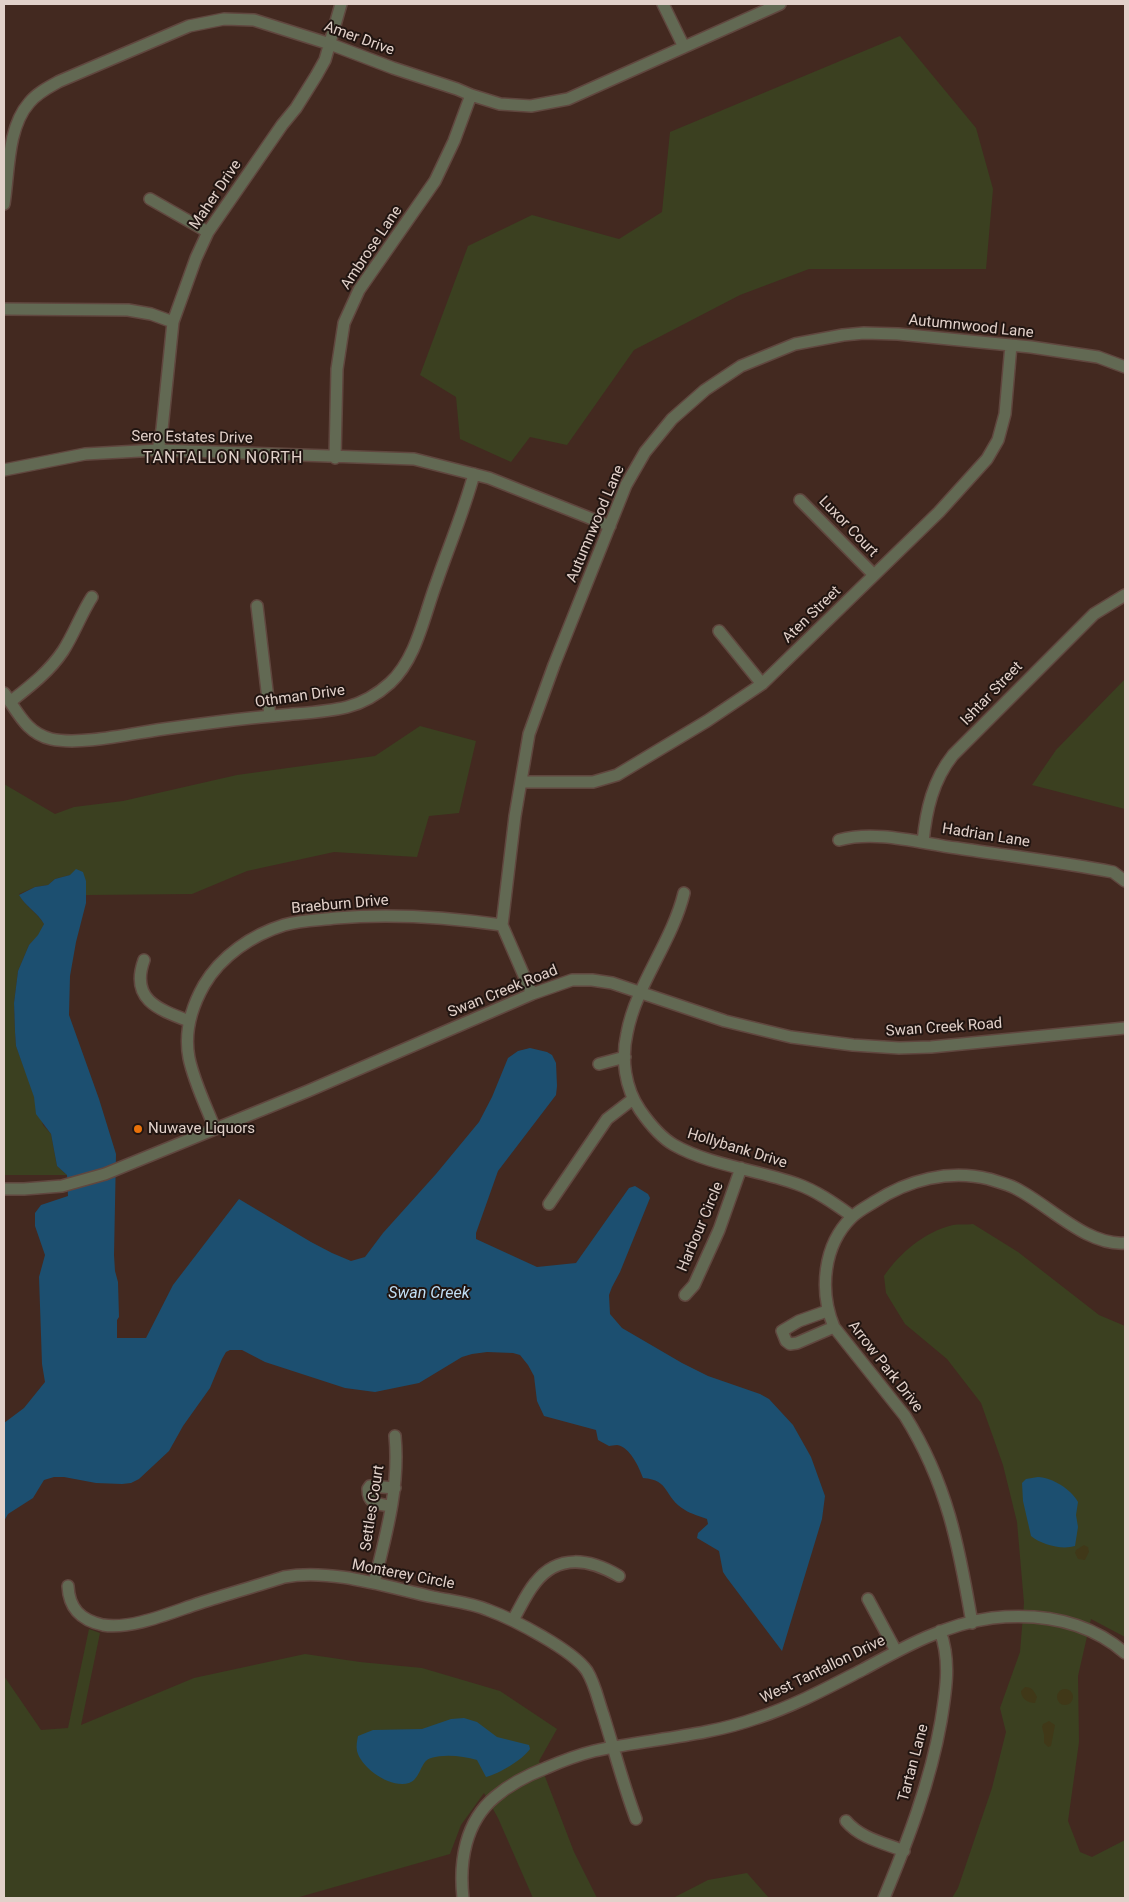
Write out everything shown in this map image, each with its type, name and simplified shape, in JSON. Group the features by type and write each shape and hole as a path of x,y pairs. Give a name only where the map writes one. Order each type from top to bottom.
{"street":[{"name":"Maher Drive","path":"158,450 162,430 173,322 189,274 208,232 307,92 325,60 341,4"},
{"path":"664,4 684,47"},
{"name":"Amer Drive","path":"4,204 13,136 21,115 29,103 39,94 60,81 189,26 213,20 236,18 254,20 330,44 471,95 510,105 531,106 568,99 780,4"},
{"name":"Ambrose Lane","path":"335,458 337,369 344,324 359,290 439,174 471,95"},
{"path":"150,199 208,232"},
{"path":"4,308 128,310 151,314 173,322"},
{"name":"Autumnwood Lane","path":"502,925 515,816 531,727 626,485 653,440 692,400 715,382 741,366 795,344 855,334 898,334 1010,345 1081,354 1112,361 1125,367"},
{"name":"Aten Street","path":"521,782 593,782 617,775 707,721 762,684 962,487 987,459 994,448 1005,414 1010,345"},
{"name":"Sero Estates Drive","path":"4,470 85,454 158,450 414,460 500,482 610,526"},
{"name":"Othman Drive","path":"7,698 23,722 32,731 50,739 65,741 90,740 333,709 355,704 380,691 397,675 406,661 420,629 474,474"},
{"name":"Luxor Court","path":"800,500 874,575"},
{"name":"Ishtar Street","path":"923,842 925,820 934,789 941,772 953,754 1094,614 1125,595"},
{"path":"7,698 46,672 57,659 92,597"},
{"path":"257,606 270,716"},
{"path":"719,631 762,684"},
{"name":"Hadrian Lane","path":"839,840 850,837 872,836 923,842 1113,872 1125,881"},
{"name":"Hollybank Drive","path":"684,893 678,914 627,1030 625,1057 628,1084 633,1100 651,1125 673,1145 691,1153 810,1189 852,1216"},
{"name":"Braeburn Drive","path":"215,1129 196,1084 189,1057 189,1021 194,1004 206,982 227,957 254,938 286,925 347,917 399,915 461,919 502,925"},
{"path":"502,925 532,994"},
{"path":"144,960 139,973 142,993 158,1009 189,1021"},
{"name":"Swan Creek Road","path":"4,1189 62,1186 89,1180 119,1169 308,1092 532,994 572,980 583,979 612,983 687,1009 752,1028 791,1037 853,1045 899,1048 932,1047 1125,1028"},
{"path":"599,1064 625,1057"},
{"path":"549,1204 607,1119 633,1100"},
{"name":"Harbour Circle","path":"685,1295 694,1285 719,1230 741,1168"},
{"name":"Arrow Park Drive","path":"972,1623 952,1524 936,1473 915,1431 905,1416 834,1326 828,1311 825,1285 828,1260 836,1238 852,1216 883,1196 917,1181 946,1176 968,1176 990,1180 1014,1188 1080,1230 1104,1240 1125,1243"},
{"path":"828,1311 782,1331 790,1344 797,1343 834,1326"},
{"name":"Settles Court","path":"374,1583 395,1488 395,1436"},
{"path":"391,1506 372,1502 369,1499 368,1489 370,1486 395,1488"},
{"path":"513,1620 535,1582 552,1566 566,1562 585,1563 599,1566 619,1576"},
{"name":"Monterey Circle","path":"68,1586 69,1598 78,1613 98,1623 117,1626 137,1622 291,1576 315,1574 374,1583 466,1603 513,1620 571,1654 587,1671 598,1697 626,1792 636,1819"},
{"path":"868,1599 896,1651"},
{"name":"West Tantallon Drive","path":"463,1898 462,1865 467,1842 478,1818 494,1798 520,1779 575,1757 613,1748 714,1730 754,1719 802,1700 896,1651 940,1631 972,1623 1006,1617 1052,1619 1088,1629 1102,1636 1125,1653"},
{"name":"Tartan Lane","path":"884,1898 904,1851 930,1773 944,1701 947,1658 940,1631"},
{"path":"846,1821 861,1834 904,1851"}],"green space":[{"path":"900,36 976,128 993,189 986,269 809,269 740,295 634,350 567,445 530,437 511,462 460,439 456,397 420,375 468,246 532,215 619,239 662,212 670,132"},
{"path":"1125,679 1125,809 1032,785 1056,750"},
{"path":"420,726 476,741 459,813 429,816 417,857 334,852 247,871 192,894 86,895 86,881 70,875 55,879 48,885 35,887 19,894 44,924 39,935 29,945 18,971 14,1003 16,1046 43,1125 51,1134 57,1166 67,1175 4,1175 4,784 55,814 74,807 123,801 237,775 375,756"},
{"path":"973,1224 1018,1252 1099,1315 1125,1326 1125,1637 1091,1619 1078,1676 1079,1742 1068,1821 1080,1852 1092,1857 1125,1840 1125,1898 952,1898 958,1888 992,1788 1006,1732 1000,1708 1020,1652 1024,1603 1017,1522 1003,1465 981,1403 947,1359 905,1324 886,1293 884,1276 897,1259 923,1238 942,1228 953,1225"},
{"path":"89,1629 100,1633 81,1725 194,1678 305,1654 422,1668 500,1691 557,1729 539,1761 574,1852 597,1898 533,1898 498,1818 484,1793 461,1825 450,1854 296,1898 4,1898 4,1676 41,1730 68,1728"},
{"path":"747,1873 769,1898 673,1898 708,1880"}],"sand":[{"path":"1084,1545 1088,1547 1089,1552 1085,1560 1078,1559 1075,1553 1076,1550"},
{"path":"1025,1687 1035,1693 1037,1697 1035,1703 1027,1701 1022,1696 1021,1691"},
{"path":"1065,1689 1073,1697 1065,1705 1057,1697"},
{"path":"1049,1721 1055,1725 1051,1746 1048,1747 1044,1743 1042,1727 1043,1724"}],"water":[{"name":"Swan Creek","path":"76,869 83,872 86,881 86,903 70,976 69,1015 99,1099 116,1154 114,1255 118,1282 119,1317 117,1320 117,1338 146,1338 173,1285 239,1199 332,1253 351,1261 365,1257 383,1233 479,1122 492,1097 508,1058 518,1051 530,1048 547,1052 552,1055 556,1063 556,1095 498,1171 476,1233 476,1239 537,1267 576,1263 629,1188 635,1186 648,1194 650,1198 609,1295 610,1314 622,1328 682,1363 708,1376 760,1394 769,1399 793,1425 811,1457 825,1496 822,1519 782,1651 723,1572 719,1551 697,1538 698,1533 708,1524 707,1519 678,1505 658,1482 643,1478 630,1453 622,1447 617,1445 609,1446 598,1440 596,1430 544,1416 537,1401 534,1376 520,1355 513,1353 487,1352 472,1354 462,1357 419,1383 375,1392 345,1388 265,1362 242,1350 230,1350 226,1352 222,1359 210,1388 183,1426 169,1451 139,1479 131,1483 122,1484 96,1483 64,1477 44,1480 33,1498 8,1514 4,1521 4,1423 24,1408 45,1382 42,1364 39,1277 45,1255 35,1226 35,1213 41,1205 68,1196 67,1175 57,1166 51,1134 36,1114 34,1097 16,1046 14,1003 18,971 29,945 38,935 44,924 19,895 35,887 48,885 55,879 70,875"},
{"path":"1038,1477 1061,1485 1078,1502 1076,1515 1078,1527 1075,1546 1052,1546 1031,1536 1023,1501 1022,1483 1026,1479"},
{"path":"464,1718 477,1722 497,1737 529,1745 530,1749 510,1766 486,1777 477,1760 454,1756 431,1758 427,1760 413,1781 402,1784 394,1783 378,1776 364,1764 357,1751 358,1736 373,1730 422,1729 451,1719"}],"place":[{"name":"Nuwave Liquors","path":"138,1129"}],"district":[{"name":"TANTALLON NORTH","path":"223,459"}]}
